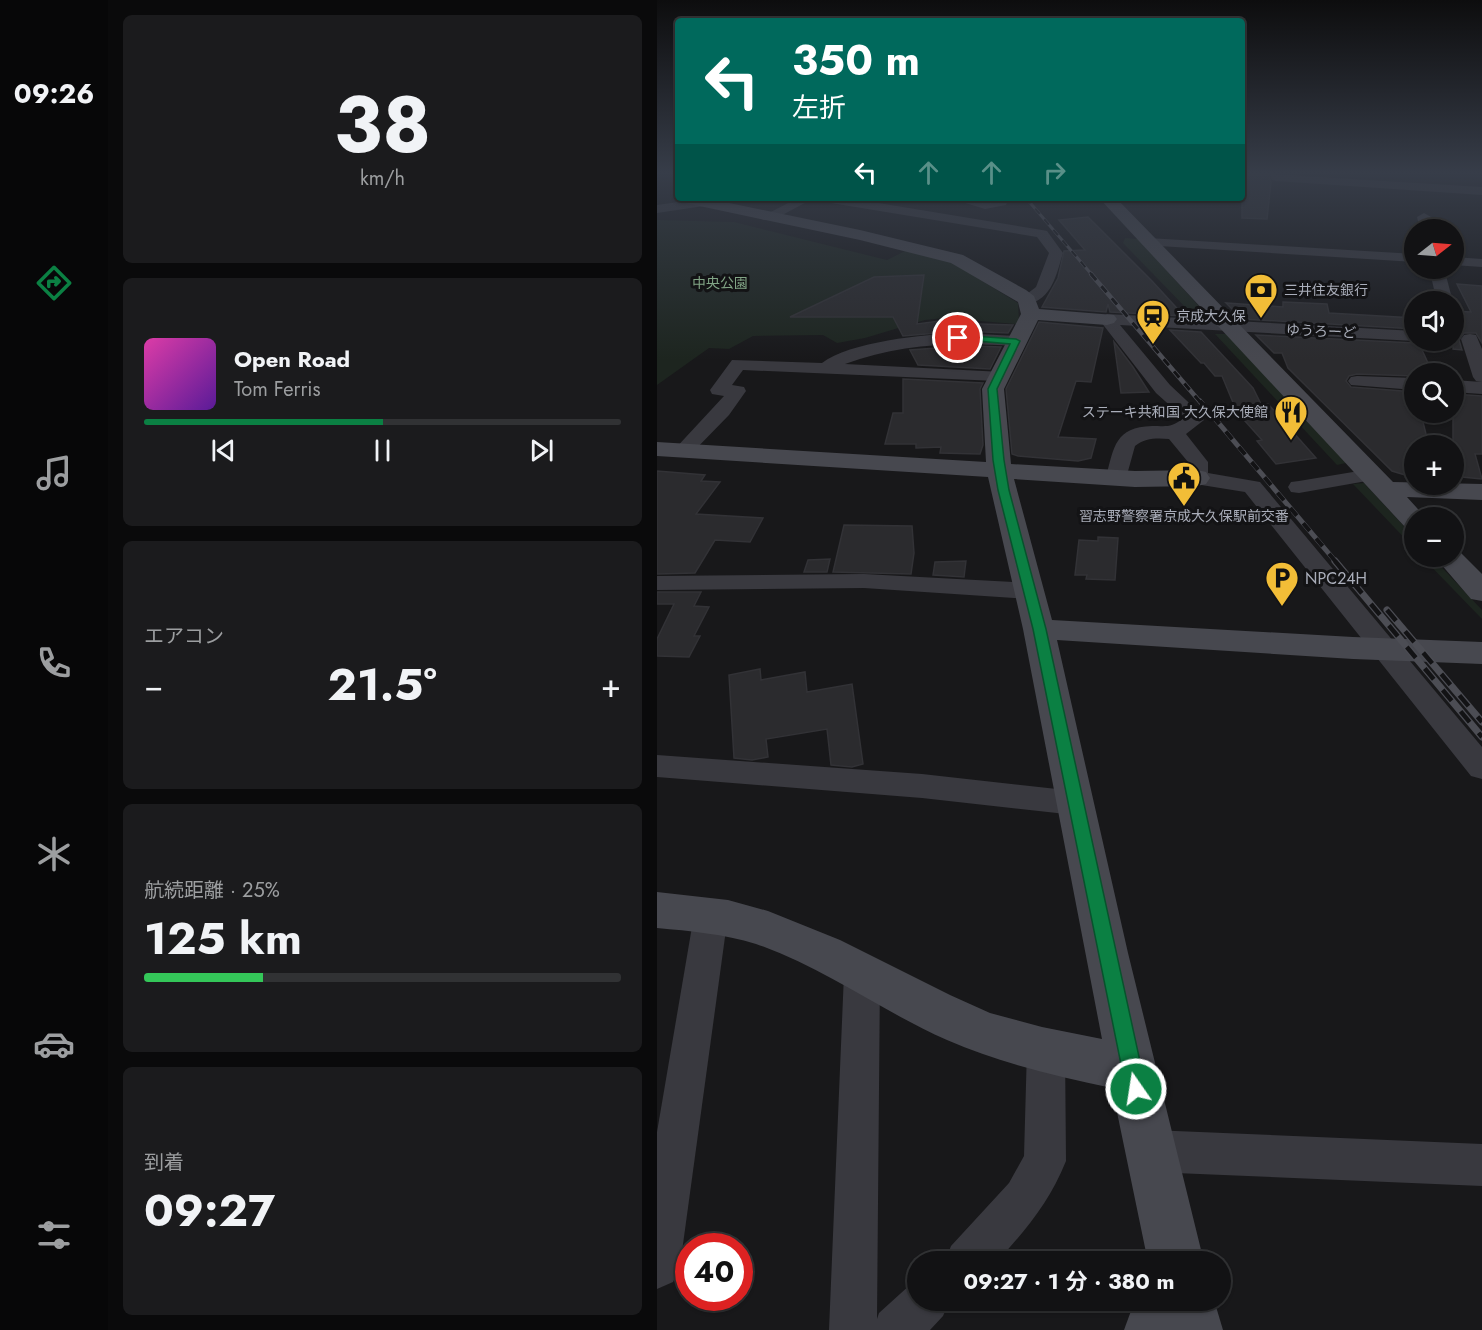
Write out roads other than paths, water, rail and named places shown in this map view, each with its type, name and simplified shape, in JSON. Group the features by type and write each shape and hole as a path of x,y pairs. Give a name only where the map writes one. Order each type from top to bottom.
{"street":[{"path":"863,236 957,259 1009,287 1029,307 1107,319 1163,389 1192,415 1194,420 1175,433 1139,434 1125,443 1117,477"},
{"path":"1044,236 1056,253 1042,293 1029,307 993,389 992,404 1000,470 1035,610 1131,1068 1174,1251"},
{"path":"1142,236 1404,509"},
{"path":"1148,242 1318,244 1404,256"},
{"path":"1464,262 1482,263"},
{"name":"ゆうろーど","path":"1107,319 1404,335"},
{"path":"828,369 829,365 844,356 951,338 1016,341"},
{"path":"1469,339 1482,377"},
{"path":"683,451 722,411 737,391 719,390 738,364 997,376"},
{"path":"1357,381 1404,383"},
{"path":"1464,387 1482,388"},
{"path":"1175,433 1198,462 1197,478"},
{"path":"657,449 1117,477 1197,478 1252,487 1482,768"},
{"path":"1299,487 1379,483 1407,489 1482,492"},
{"path":"1458,567 1482,592"},
{"path":"657,583 864,581 1035,610 1386,650 1482,653"},
{"path":"657,766 922,786 1075,803"},
{"path":"657,910 711,915 768,929 943,1015 991,1035 1131,1068"},
{"path":"657,1266 711,915"},
{"path":"853,1330 862,974"},
{"path":"977,1251 1024,1198 1045,1161 1046,1049"},
{"path":"1151,1151 1482,1165"},
{"path":"896,1330 916,1311"},
{"path":"1153,1330 1160,1311"},
{"path":"1189,1311 1194,1330"}],"railway":[{"path":"1059,236 1093,276"},
{"path":"1091,274 1201,403"},
{"path":"1200,401 1336,562"},
{"path":"1335,561 1482,737"},
{"path":"1387,610 1482,722"}],"place":[{"name":"三井住友銀行","path":"1261,319"},
{"name":"京成大久保","path":"1153,345"},
{"name":"ステーキ共和国 大久保大使館","path":"1291,441"},
{"name":"習志野警察署京成大久保駅前交番","path":"1184,507"},
{"name":"NPC24H","path":"1282,607"}],"park label":[{"name":"中央公園","path":"720,283"}]}
